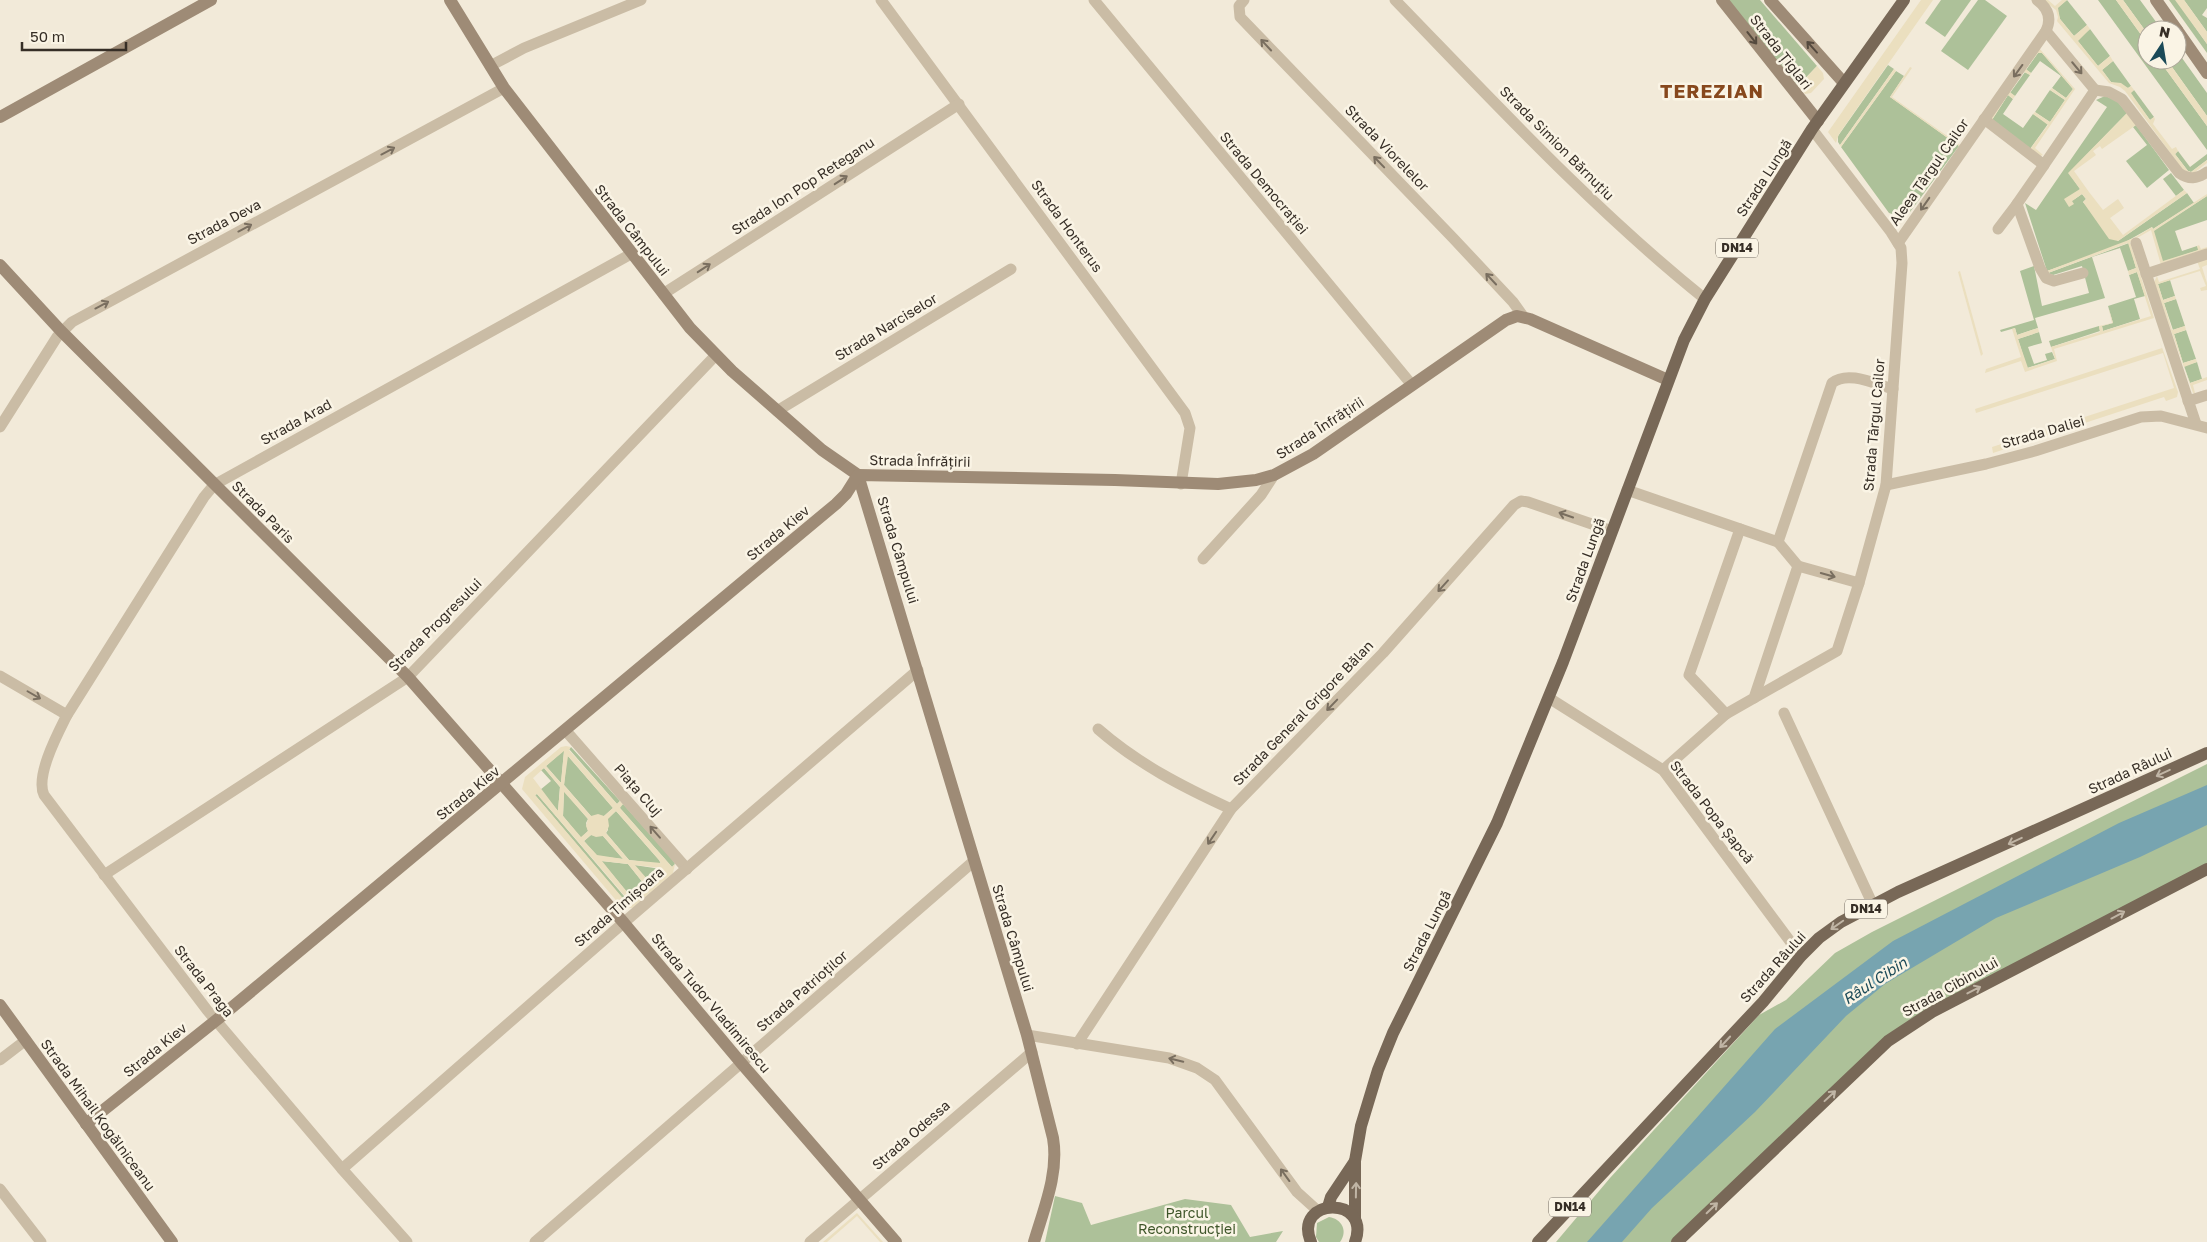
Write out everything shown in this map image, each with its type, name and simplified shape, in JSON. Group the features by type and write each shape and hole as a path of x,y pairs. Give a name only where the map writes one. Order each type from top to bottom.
{"main road":[{"name":"Strada Lungă","path":"1354,1220 1355,1161 1361,1126 1378,1070 1393,1033 1497,823 1549,698 1684,340 1706,299 1815,125 1904,0"},
{"name":"Strada Râului","path":"1538,1242 1763,1002 1801,956 1819,938 1841,922 1873,905 2207,753"},
{"name":"Strada Cibinului","path":"1677,1242 1888,1041 1906,1028 1932,1012 2207,869"},
{"name":"Strada Lungă","path":"1323,1209 1355,1161"},
{"path":"1323,1209 1341,1208 1354,1220"},
{"name":"DN14","path":"1311,1242 1308,1228 1310,1221 1323,1209"},
{"name":"DN14","path":"1354,1220 1356,1239"}],"street":[{"path":"0,117 211,0"},
{"name":"Strada Câmpului","path":"450,0 504,88 690,328 716,356 777,411 840,464 858,475 1032,1052 1055,1150 1053,1174 1034,1242"},
{"path":"490,66 524,48 641,0"},
{"name":"Strada Honterus","path":"881,0 1185,413 1190,428 1181,484"},
{"name":"Strada Democrației","path":"1094,0 1412,385"},
{"name":"Strada Viorelelor","path":"1244,0 1240,6 1240,17 1453,238 1513,302 1523,316"},
{"name":"Strada Simion Bărnuțiu","path":"1395,0 1467,76 1589,197 1637,242 1706,299"},
{"name":"Strada Țiglari","path":"1722,0 1815,125"},
{"name":"Strada Țiglari","path":"1770,0 1844,83"},
{"path":"2037,0 2048,13 2049,26 2046,31 2095,90 2109,92 2122,99 2184,177 2194,178 2207,172"},
{"path":"2156,0 2170,20"},
{"name":"Aleea Târgul Cailor","path":"1898,243 2046,31"},
{"path":"2187,44 2207,73"},
{"name":"Strada Deva","path":"0,427 61,331 83,315 504,88"},
{"path":"1998,229 2095,90"},
{"name":"Strada Ion Pop Reteganu","path":"663,294 959,104"},
{"name":"Aleea Târgul Cailor","path":"1984,119 2044,165"},
{"name":"Strada Târgul Cailor","path":"1663,770 1726,714 1837,651 1859,583 1886,485 1902,264 1898,243 1815,125"},
{"path":"2017,204 2040,268 2046,278 2054,281 2083,273"},
{"path":"2136,243 2196,424"},
{"name":"Strada Arad","path":"67,715 214,485 631,254"},
{"path":"2146,274 2207,254"},
{"name":"Strada Paris","path":"0,265 61,331 408,677 503,783"},
{"name":"Strada Narciselor","path":"777,411 1011,269"},
{"name":"Strada Înfrățirii","path":"858,475 1116,480 1181,484 1238,482 1274,475 1313,454 1512,316 1523,316"},
{"path":"1523,316 1668,380"},
{"name":"Strada Progresului","path":"104,875 408,677 716,356"},
{"path":"1778,542 1832,383 1843,377 1850,377 1893,389"},
{"path":"2188,400 2207,395"},
{"name":"Strada Daliei","path":"1886,485 2027,453 2141,417 2161,416 2207,428"},
{"name":"Strada Kiev","path":"86,1124 216,1021 566,731 836,504 846,494 858,475"},
{"path":"1203,559 1261,495 1274,475"},
{"path":"1627,490 1778,542 1798,566 1859,583"},
{"name":"Strada General Grigore Bălan","path":"1077,1044 1231,809 1383,653 1514,505 1521,501 1528,502 1612,531"},
{"path":"1726,714 1689,675 1740,530"},
{"path":"1754,698 1798,566"},
{"name":"Strada Timișoara","path":"342,1169 918,670"},
{"path":"0,676 67,715"},
{"name":"Strada Popa Șapcă","path":"1549,698 1663,770 1801,956"},
{"path":"1784,713 1873,905"},
{"name":"Strada Praga","path":"67,715 46,765 42,790 104,875 216,1021 407,1242"},
{"path":"1098,729 1118,746 1172,781 1231,809"},
{"name":"Piața Cluj","path":"566,731 687,869"},
{"name":"Strada Tudor Vladimirescu","path":"503,783 896,1242"},
{"name":"Strada Patrioților","path":"535,1242 974,861"},
{"name":"Strada Mihail Kogălniceanu","path":"0,1005 172,1242"},
{"path":"1027,1035 1169,1058 1184,1062 1206,1073 1223,1089 1297,1192 1323,1209"},
{"path":"0,1060 26,1040"},
{"name":"Strada Odessa","path":"810,1242 1032,1052"},
{"path":"0,1190 41,1242"}],"green space":[{"path":"1728,0 1760,0 1817,66 1798,86"},
{"path":"1941,0 1971,0 1945,37 1925,23"},
{"path":"1978,0 1985,0 2007,16 1968,70 1941,51"},
{"path":"2067,0 2087,25 2074,36 2060,19 2057,8"},
{"path":"2098,0 2116,0 2137,29 2137,54"},
{"path":"2123,0 2140,0 2155,20 2138,20"},
{"path":"2169,0 2176,0 2207,44 2207,53 2187,25 2187,20 2183,20"},
{"path":"2184,0 2207,0 2207,8 2202,15 2207,18 2207,32"},
{"path":"2090,29 2110,56 2098,66 2077,40"},
{"path":"2038,53 2042,53 2073,89 2066,98 2052,88 2061,76 2040,61 2031,73 2026,70"},
{"path":"2113,61 2131,86 2128,88 2111,82 2102,70"},
{"path":"1888,65 1894,69 1840,145 1838,136"},
{"path":"2187,65 2207,93 2207,116 2174,70 2187,70"},
{"path":"2149,70 2166,70 2207,126 2207,150"},
{"path":"1896,71 1904,76 1890,97 1959,146 1910,212 1899,216 1889,213 1841,147"},
{"path":"2025,72 2030,75 2015,96 2010,93"},
{"path":"2050,90 2065,100 2050,122 2035,112"},
{"path":"2134,90 2154,117 2150,120 2130,93"},
{"path":"2008,95 2013,99 2003,114 2023,128 2033,114 2048,124 2030,149 1992,120"},
{"path":"2105,96 2116,100 2127,113 2069,173 2080,189 2072,201 2082,194 2086,199 2083,202 2118,241 2187,193 2194,203 2153,229 2152,227 2120,245 2047,271 2025,203 2036,210 2107,107 2096,100"},
{"path":"2136,125 2169,170 2147,188 2126,161 2147,145 2133,127"},
{"path":"2178,151 2190,167 2207,154 2207,160 2191,172 2188,171 2175,154"},
{"path":"2171,173 2184,190 2176,196 2163,179"},
{"path":"2207,196 2207,220 2175,231 2182,251 2197,246 2199,250 2162,262 2153,231"},
{"path":"2129,243 2136,268 2128,271 2120,248 2092,257 2105,298 2035,318 2038,328 2017,335 2015,328 2001,332 2000,330 2034,320 2020,271 2034,266 2042,306 2089,293 2082,266 2053,275 2048,273"},
{"path":"2137,272 2145,296 2134,299 2140,319 2103,331 2102,326 2113,323 2108,306 2136,297 2129,275"},
{"path":"2170,280 2175,296 2163,300 2158,284"},
{"path":"2176,299 2185,326 2173,330 2164,303"},
{"path":"2099,326 2100,331 2051,347 2049,341"},
{"path":"2186,330 2196,359 2183,363 2174,334"},
{"path":"2039,332 2042,343 2028,347 2034,364 2047,360 2045,354 2052,352 2055,359 2027,368 2018,339"},
{"path":"2197,362 2202,379 2190,383 2184,366"},
{"path":"571,747 620,801 617,804 569,749"},
{"path":"564,751 561,783 546,766"},
{"path":"567,755 613,808 604,816 591,816 564,785"},
{"path":"2207,764 2207,869 1906,1028 1677,1242 1556,1242 1610,1178 1759,1015 1786,1000 1835,953 1872,932"},
{"path":"544,768 560,787 558,811 540,790 551,781 541,770"},
{"path":"564,791 588,819 586,823 588,831 581,838 563,816"},
{"path":"537,794 630,903 627,904 535,795"},
{"path":"623,804 672,859 675,864 672,867 619,807"},
{"path":"616,811 661,864 629,860 606,833 608,830 607,819"},
{"path":"591,835 603,836 623,859 597,856 584,841"},
{"path":"601,861 628,864 644,884 633,893 627,892"},
{"path":"634,865 661,869 648,881"},
{"name":"Parcul Reconstrucției","path":"1055,1196 1082,1203 1091,1225 1185,1199 1231,1205 1250,1237 1283,1231 1276,1242 1045,1242"},
{"path":"1329,1217 1337,1220 1342,1226 1343,1234 1340,1242 1319,1242 1316,1237 1317,1223"}],"shaded area":[{"path":"1921,0 1933,0 1839,134 1836,143 1828,132"},
{"path":"2043,0 2048,0 2055,6 2062,0 2067,0 2058,8 2060,19 2074,36 2087,25 2090,29 2078,41 2098,66 2110,56 2113,61 2102,70 2111,82 2121,83 2128,88 2131,86 2134,90 2131,93 2150,120 2154,117 2153,124 2172,149 2176,147 2178,151 2175,154 2188,171 2191,172 2207,160 2207,163 2194,173 2185,173 2125,91 2109,83 2057,21 2056,10"},
{"path":"2116,0 2123,0 2138,20 2137,29"},
{"path":"2175,0 2184,0 2207,32 2207,44"},
{"path":"2039,48 2075,89 2035,148 2043,155 2038,157 1990,119","holes":["2038,53 2042,53 2073,89 2066,98 2052,88 2050,90 2065,100 2050,122 2035,112 2033,114 2048,125 2030,149 1992,120 2008,95 2013,99 2015,96 2010,92 2024,72 2030,75 2031,73 2026,69"]},
{"path":"1817,66 1823,73 1824,79 1811,93 1805,94 1798,86"},
{"path":"1910,67 1912,68 1892,97 1959,146 1890,97"},
{"path":"1894,69 1896,71 1841,147 1840,145"},
{"path":"2166,70 2174,70 2207,116 2207,126"},
{"path":"2127,113 2136,125 2102,149 2100,146 2093,151 2096,155 2074,171 2089,192 2103,210 2118,199 2124,208 2110,218 2123,235 2184,190 2187,193 2118,241 2109,239 2083,202 2086,199 2082,194 2072,201 2074,204 2069,207 2064,199 2080,189 2068,173"},
{"path":"2207,194 2207,196 2154,231 2163,261 2198,250 2197,246 2199,245 2201,249 2207,247 2207,249 2161,265 2151,230 2130,242 2154,318 2054,349 2057,361 2025,372 2021,361 1985,373 1986,369 2021,357 2012,329 2015,328 2017,335 2038,328 2039,332 2018,339 2028,368 2055,359 2051,347 2100,332 2099,326 2112,323 2108,306 2113,323 2102,326 2103,331 2151,316 2137,272 2129,275 2128,271 2136,268 2128,243 2048,273 2047,271 2134,238 2152,227 2153,229"},
{"path":"2207,258 2207,265 2202,267 2207,290 2201,291 2200,288 2206,286 2200,271 2158,284 2163,300 2175,296 2176,299 2164,303 2172,330 2185,326 2186,330 2174,334 2183,363 2196,359 2197,362 2184,367 2190,383 2207,377 2207,380 2193,385 2195,393 2193,393 2154,282 2157,276 2159,282 2200,269 2197,261"},
{"path":"1960,271 1983,354 1981,356 1958,272"},
{"path":"2159,339 2178,392 2177,397 2166,401 2164,397 1993,453 1992,447 2174,388 2163,353 1976,413 1975,409 2162,348"},
{"path":"561,747 571,747 569,750 617,804 620,801 623,804 620,808 672,867 675,864 673,873 633,908 624,908 620,905 522,789 525,777","holes":["564,751 561,782 546,766","568,756 613,808 604,816 598,814 591,816 564,785","544,768 560,787 558,811 533,778","564,792 588,819 586,826 588,831 581,837 563,816","537,794 630,902 627,903 535,795","616,811 661,863 629,860 606,833 609,826 608,819","591,835 596,837 603,836 623,859 597,855 584,841","602,861 628,864 644,884 633,893 627,892","635,865 661,868 648,880"]},
{"path":"857,1213 883,1242 880,1242 857,1216 827,1242 823,1242"}],"water":[{"name":"Râul Cibin","path":"2207,785 2207,825 2140,857 1996,918 1885,984 1846,1016 1755,1112 1652,1208 1622,1242 1587,1242 1775,1029 1893,941 2119,823"}],"district":[{"name":"TEREZIAN","path":"1712,91"}]}
